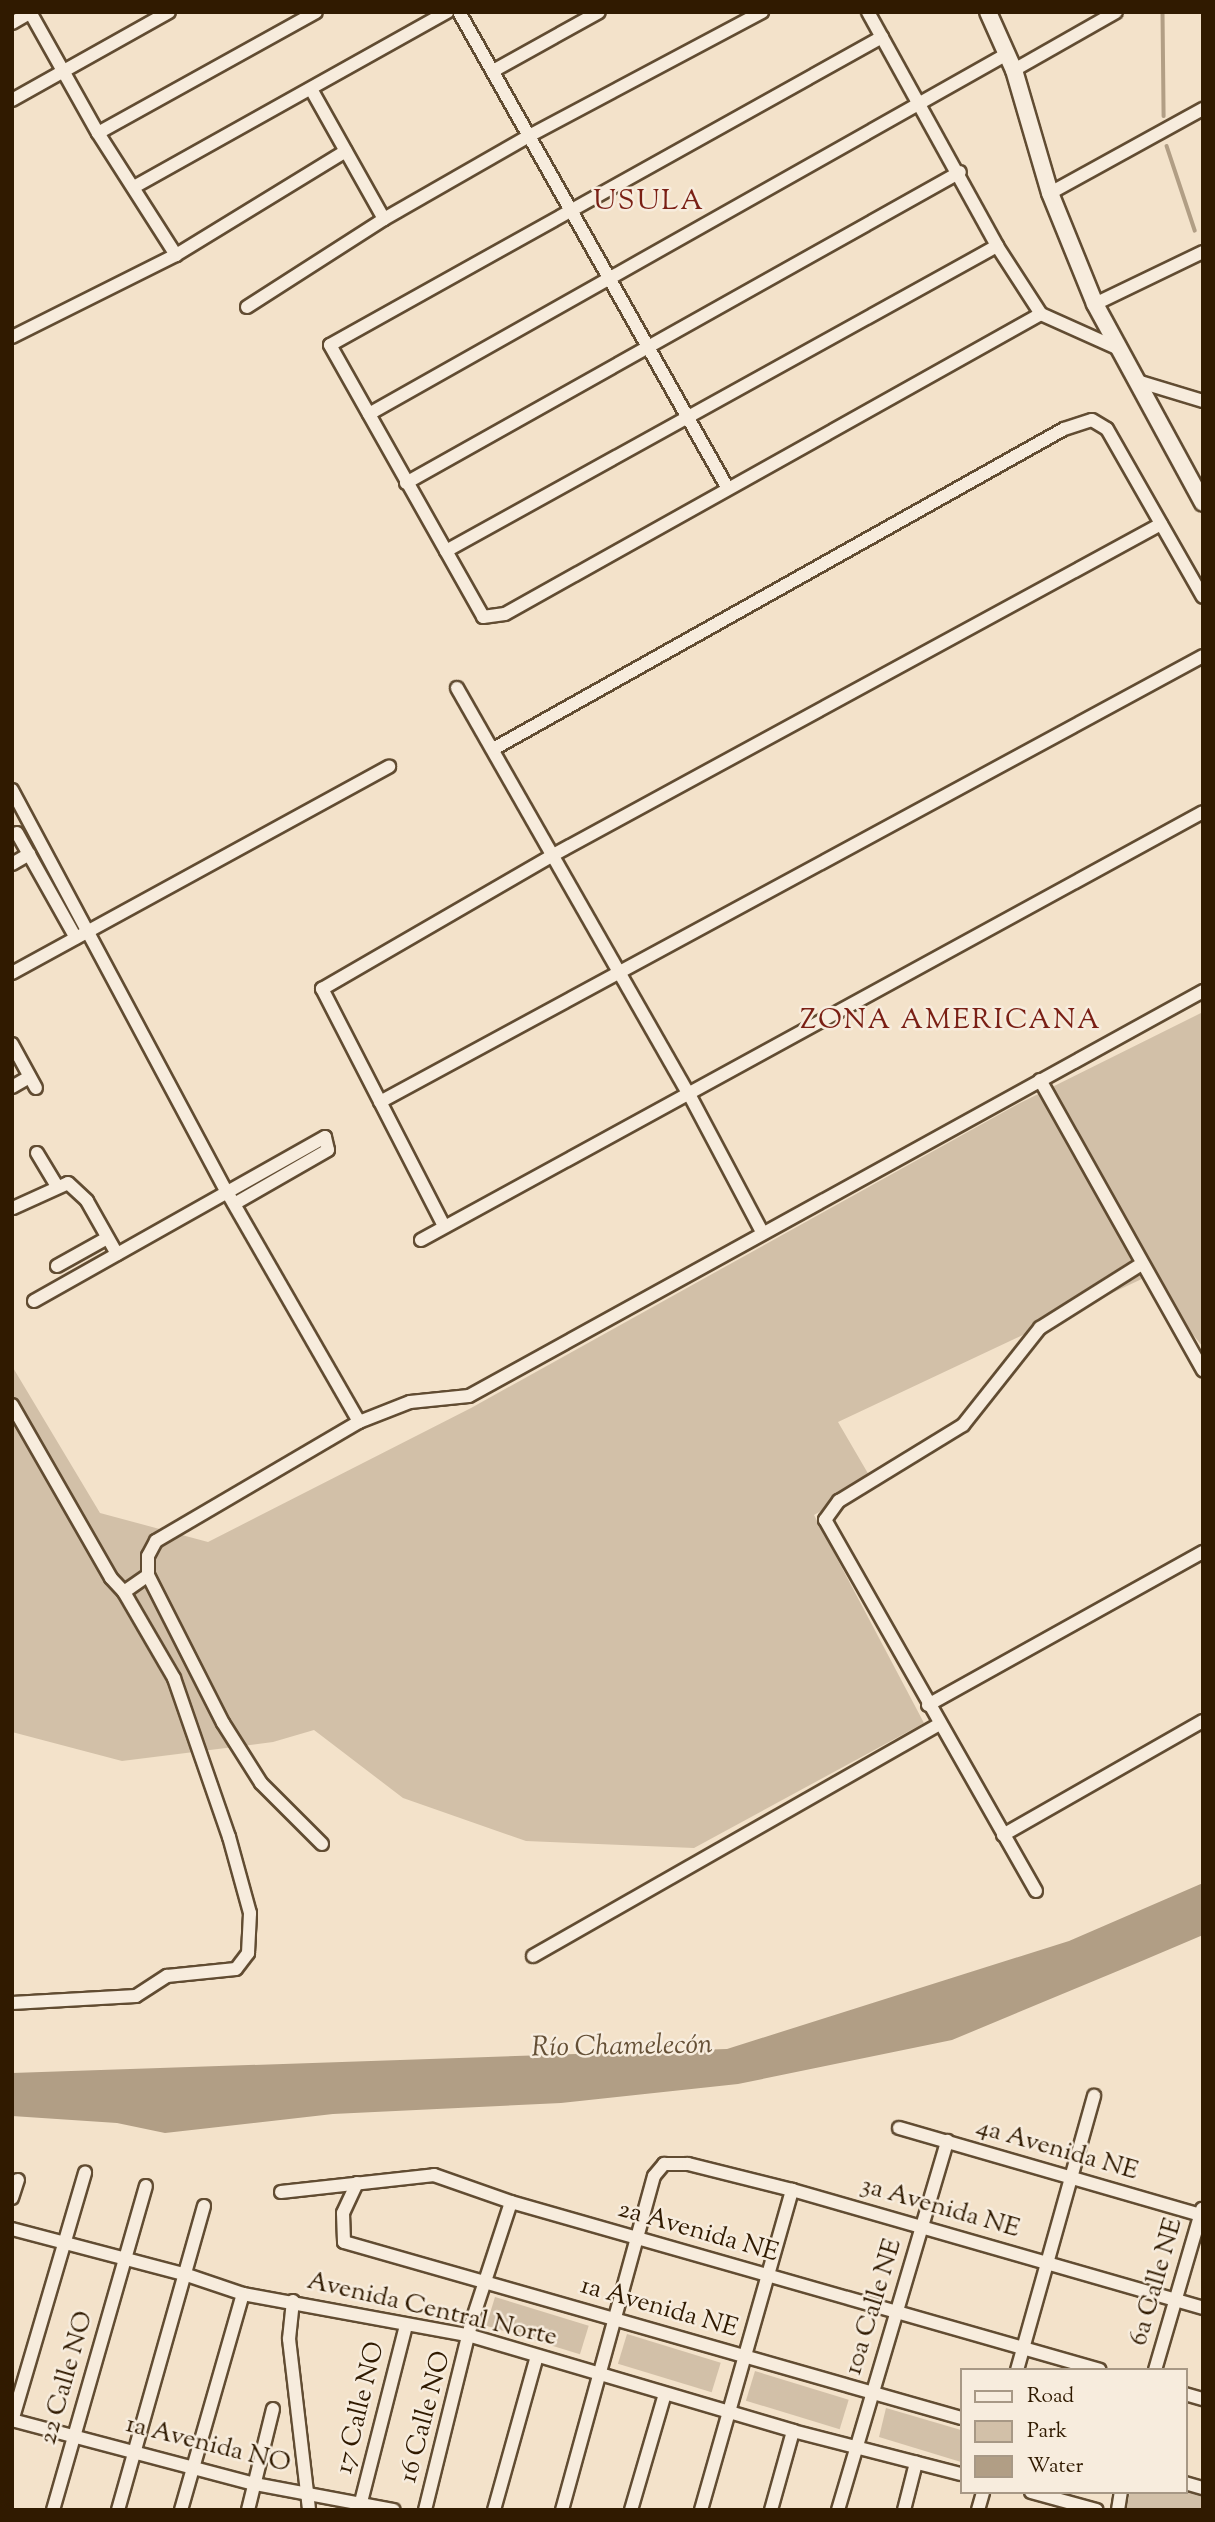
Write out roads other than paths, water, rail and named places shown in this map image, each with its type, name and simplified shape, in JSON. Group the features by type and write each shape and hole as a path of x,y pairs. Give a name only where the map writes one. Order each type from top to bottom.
{"street":[{"path":"12,23 31,12 97,132 176,255"},
{"path":"12,100 169,12"},
{"path":"97,132 316,12"},
{"path":"134,187 447,12"},
{"path":"460,12 685,417 727,487"},
{"path":"493,71 599,12"},
{"path":"247,307 384,219 529,136 762,12"},
{"path":"868,12 960,172 997,246 1041,314 1119,349"},
{"path":"988,12 1014,70 1050,193 1094,304 1203,503"},
{"path":"1014,70 1115,12"},
{"path":"882,37 570,207 330,345 406,483 483,617 493,619 1041,314"},
{"path":"369,414 1007,54"},
{"path":"311,89 384,219"},
{"path":"1050,193 1203,109"},
{"path":"12,337 176,255 346,151"},
{"path":"406,483 960,172"},
{"path":"446,551 997,246"},
{"path":"1094,304 1203,252"},
{"path":"1137,382 1203,401"},
{"path":"495,748 1078,424 1092,420 1107,429 1203,597"},
{"path":"444,1226 322,989 555,854 1161,524"},
{"path":"380,1102 1203,656"},
{"path":"457,688 495,748 555,854 689,1094 762,1232"},
{"path":"12,973 389,767"},
{"path":"12,790 81,935"},
{"path":"421,1240 1203,812"},
{"path":"17,833 81,935 359,1422"},
{"path":"12,864 29,855"},
{"path":"321,1844 254,1773 184,1653 148,1575 148,1556 156,1541 359,1422 410,1402 469,1396 1203,991"},
{"path":"12,1044 32,1082 12,1087"},
{"path":"1040,1080 1140,1265 1203,1370"},
{"path":"34,1301 326,1138 328,1150 234,1203"},
{"path":"37,1153 57,1186"},
{"path":"13,1208 68,1183 87,1201 117,1254"},
{"path":"57,1265 107,1238"},
{"path":"1036,1891 830,1535 825,1520 830,1508 957,1430 1040,1328 1140,1265"},
{"path":"12,1405 91,1548 124,1591 174,1678 229,1837 250,1913 248,1953 236,1969 167,1976 136,1996 12,2003"},
{"path":"928,1705 1203,1552"},
{"path":"124,1591 148,1575"},
{"path":"1003,1835 1203,1721"},
{"path":"533,1956 939,1724"},
{"path":"1018,2368 1094,2096"},
{"name":"4a Avenida NE","path":"899,2128 1202,2213"},
{"name":"10a Calle NE","path":"838,2510 947,2141"},
{"name":"3a Avenida NE","path":"637,2238 654,2176 664,2164 688,2164 922,2226 1203,2308"},
{"path":"12,2420 85,2173"},
{"name":"2a Avenida NE","path":"281,2192 434,2175 511,2202 1093,2368"},
{"path":"12,2198 18,2180"},
{"name":"1a Avenida NE","path":"357,2183 343,2213 344,2242 960,2418"},
{"name":"22 Calle NO","path":"53,2510 146,2186"},
{"path":"701,2510 792,2190"},
{"name":"16 Calle NO","path":"425,2510 484,2280 511,2202"},
{"path":"118,2510 187,2274 204,2206"},
{"name":"6a Calle NE","path":"1156,2368 1202,2213"},
{"name":"Avenida Central Norte","path":"12,2229 187,2274 243,2294 293,2301 471,2336 793,2431 960,2474"},
{"path":"562,2510 637,2238"},
{"path":"181,2510 243,2294"},
{"path":"293,2301 289,2339 309,2510"},
{"name":"17 Calle NO","path":"361,2502 405,2325"},
{"path":"494,2510 537,2356"},
{"path":"631,2510 665,2394"},
{"path":"248,2510 273,2409"},
{"name":"1a Avenida NO","path":"12,2420 135,2450 255,2484 394,2510"},
{"path":"771,2510 793,2431"},
{"path":"904,2510 916,2463"},
{"path":"1034,2494 1049,2504 1097,2510"}],"water":[{"path":"1203,1883 1203,1935 952,2040 738,2084 561,2103 333,2114 165,2133 117,2123 12,2116 12,2073 727,2049 1069,1941"}],"waterway":[{"path":"1163,12 1164,116"},
{"path":"1167,146 1195,230"}],"district":[{"name":"USULA","path":"649,202"},
{"name":"ZONA AMERICANA","path":"951,1021"}],"water label":[{"name":"Río Chamelecón","path":"622,2047"}]}
